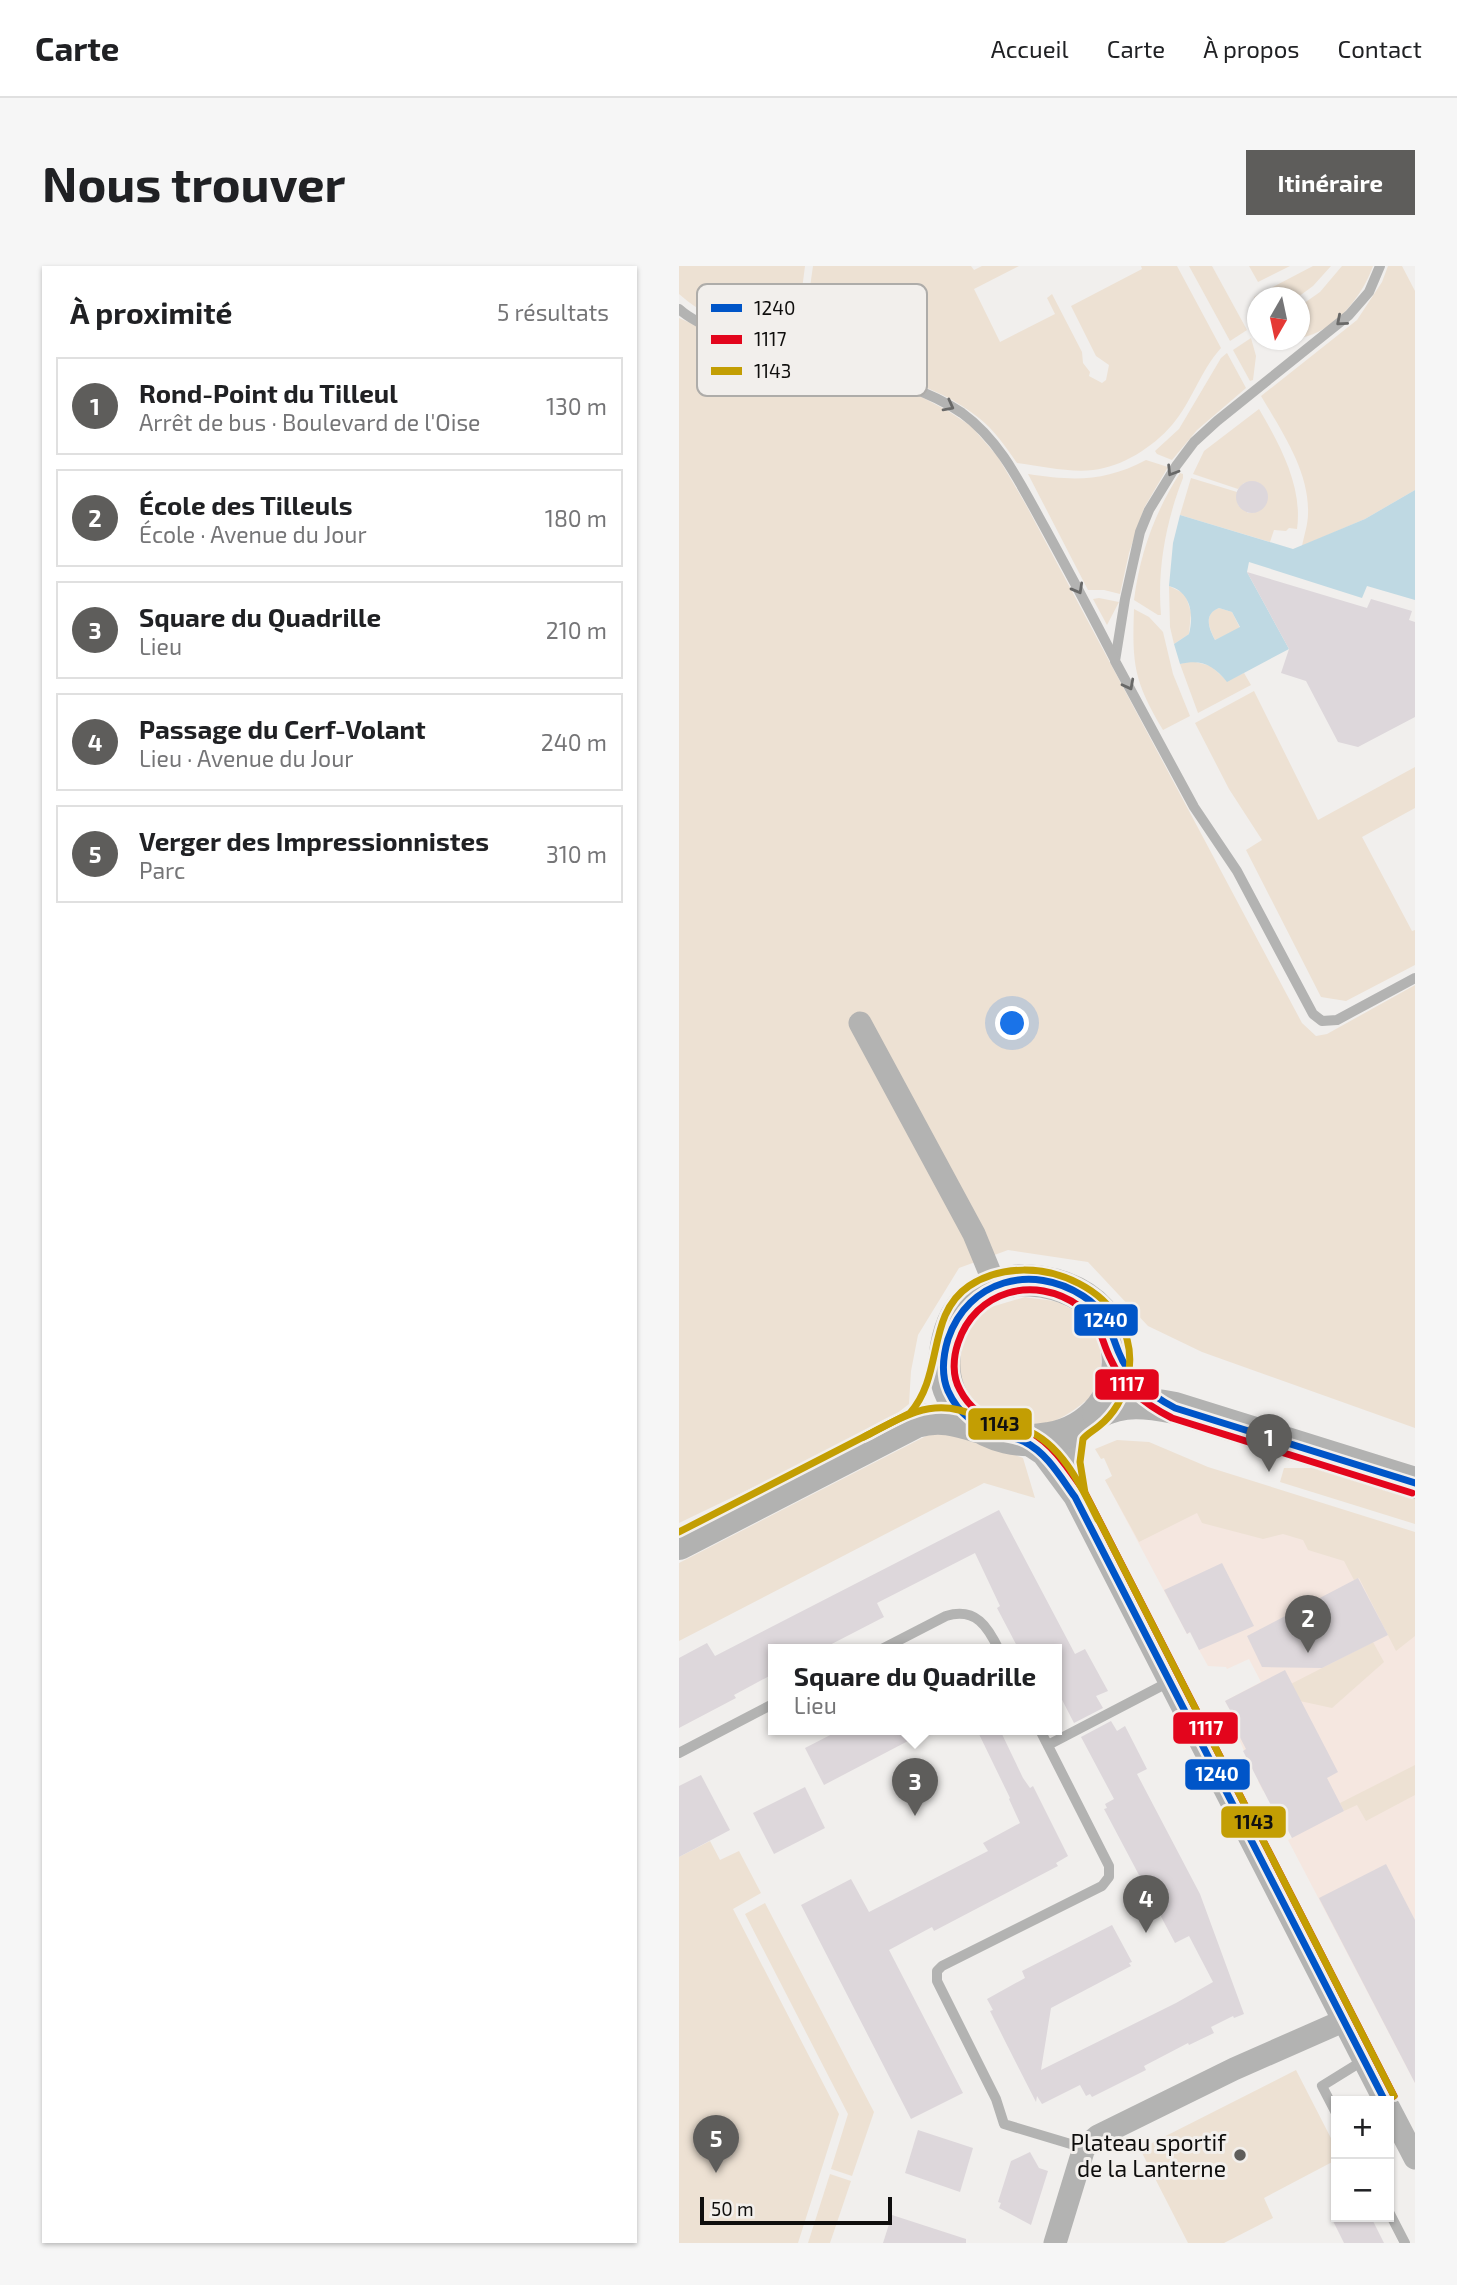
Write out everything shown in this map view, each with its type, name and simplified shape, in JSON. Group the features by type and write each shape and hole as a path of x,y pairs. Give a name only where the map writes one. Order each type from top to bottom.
{"main road":[{"path":"980,1427 961,1411 945,1381 947,1339 961,1308 969,1300 996,1285 1019,1280 1038,1280 1065,1287 1092,1302 1107,1320 1117,1350 1137,1381 1156,1398 1175,1408"},
{"path":"1087,1420 1109,1399 1118,1370 1117,1350"},
{"path":"910,1425 921,1416 930,1402 944,1368"},
{"path":"679,1544 910,1425 937,1418 962,1422 1023,1440 1046,1439 1123,1403 1151,1404 1175,1408 1415,1483"}],"street":[{"path":"860,1023 974,1234 996,1285"},
{"path":"1075,1497 1070,1470 1071,1449 1087,1420"},
{"path":"1023,1440 1043,1454 1075,1497 1382,2096"},
{"path":"1055,2243 1084,2148 1098,2136 1202,2084 1343,2021"},
{"path":"1394,2118 1415,2158"}],"lane":[{"path":"1115,660 1140,532 1149,510 1184,454 1252,391 1349,315 1369,292 1380,266"},
{"path":"679,309 697,321"},
{"path":"927,396 960,411 975,424 1010,466 1194,807 1237,871 1313,1014 1322,1021 1337,1020 1415,978"},
{"path":"892,1644 956,1613 987,1625 996,1644"},
{"path":"1048,1745 1169,1682"},
{"path":"679,1753 768,1707"},
{"path":"1043,1735 1109,1866 1109,1877 1102,1886 942,1966 937,1971 937,1981 996,2099 1004,2123 1084,2148"},
{"path":"1331,2103 1322,2086 1364,2060"},
{"path":"1394,2222 1405,2243"}],"shaded area":[{"path":"679,266 805,266 803,284 697,284 697,307 679,294"},
{"path":"813,266 971,266 974,270 982,266 1019,266 974,289 1000,342 1055,314 1047,298 1052,294 1082,352 1083,363 1090,372 1089,376 1102,383 1106,380 1109,365 1096,356 1071,306 1142,269 1141,266 1177,266 1221,348 1207,366 1172,425 1136,455 1115,465 1084,471 1017,463 984,423 962,406 927,388 927,284 810,284"},
{"path":"1189,266 1212,266 1247,330 1230,341"},
{"path":"1249,266 1290,266 1258,282"},
{"path":"1313,266 1331,266 1310,288 1273,287"},
{"path":"1342,266 1373,266 1362,289 1345,311 1324,329 1310,335 1310,299 1320,292"},
{"path":"1388,266 1402,266 1415,291 1415,490 1365,519 1302,546 1308,514 1304,483 1293,452 1261,396 1357,320 1382,282"},
{"path":"679,318 697,326 697,396 920,396 971,426 998,457 1026,505 1302,1023 1316,1036 1327,1034 1415,985 1415,1428 1202,1352 1148,1326 1088,1262 1008,1250 959,1268 918,1335 911,1371 909,1404 881,1426 679,1523"},
{"path":"1247,341 1247,350 1254,350 1253,380 1250,381 1233,350"},
{"path":"1227,353 1246,388 1197,430 1172,460 1157,454 1155,451 1179,429 1221,358"},
{"path":"1259,409 1288,467 1297,498 1297,529 1274,530 1270,542 1180,515 1191,478 1237,492 1238,505 1248,513 1264,506 1267,501 1266,491 1257,482 1244,483 1238,489 1193,474 1204,451"},
{"path":"1146,460 1168,467 1144,508 1129,553 1120,594 1088,590 1028,474 1089,478 1116,472"},
{"path":"1180,473 1183,478 1164,545 1160,580 1161,615 1158,615 1134,600 1140,566 1150,534"},
{"path":"1169,586 1185,594 1191,612 1189,634 1174,644 1170,627"},
{"path":"1093,599 1119,602 1107,625"},
{"path":"1219,608 1232,612 1240,628 1215,640 1209,626 1209,618"},
{"path":"1134,609 1149,617 1163,632 1173,674 1190,716 1163,730 1146,698 1137,672"},
{"path":"1192,661 1211,666 1227,681 1244,673 1251,685 1198,713 1180,664"},
{"path":"1254,691 1318,820 1415,767 1415,808 1362,837 1412,931 1415,930 1415,965 1346,1001 1321,997 1246,850 1262,840 1229,789 1195,723"},
{"path":"1025,1297 1057,1302 1071,1309 1090,1325 1100,1346 1100,1376 1093,1394 1061,1418 1037,1424 1019,1423 985,1410 971,1398 962,1383 957,1366 961,1342 981,1310"},
{"path":"942,1430 963,1434 1023,1458 1035,1498 984,1483 679,1641 679,1563"},
{"path":"1117,1440 1149,1442 1208,1467 1415,1532 1415,1636 1396,1651 1359,1578 1354,1580 1344,1561 1308,1550 1303,1540 1283,1534 1263,1539 1202,1523 1197,1513 1139,1542 1105,1480 1112,1476 1104,1458 1101,1459 1095,1449"},
{"path":"1284,1468 1324,1468 1415,1497 1415,1524 1280,1482"},
{"path":"1105,1480 1415,1565 1415,2083 1288,1840 1292,1838 1281,1818 1278,1819 1266,1789 1263,1791 1258,1781 1261,1779 1252,1761 1249,1762 1228,1714 1231,1712 1225,1701 1261,1682 1249,1659 1227,1669 1208,1666 1198,1648 1204,1625 1187,1634"},
{"path":"1373,1642 1384,1662 1332,1708 1286,1698 1281,1689"},
{"path":"1415,1765 1415,1795 1366,1821 1357,1805 1344,1811 1340,1803"},
{"path":"710,1841 720,1860 739,1851 761,1893 733,1909 839,2114 798,2243 679,2243 679,1857"},
{"path":"765,1903 874,2112 852,2176 831,2169 848,2114 745,1914"},
{"name":"Plateau sportif de la Lanterne","path":"1296,2070 1331,2138 1331,2163 1264,2198 1273,2218 1224,2243 1188,2243 1140,2149"},
{"path":"830,2174 851,2181 830,2243 808,2243"}],"water":[{"path":"1415,490 1415,600 1367,586 1362,598 1249,562 1247,572 1289,649 1227,682 1217,671 1201,663 1180,664 1174,644 1189,634 1191,612 1182,593 1169,586 1173,543 1180,515 1293,549 1365,519","holes":["1219,608 1232,612 1240,627 1215,640 1209,627 1211,614"]}],"building":[{"path":"1252,481 1263,486 1268,497 1263,508 1252,513 1241,508 1236,497 1241,486"},
{"path":"1247,572 1367,608 1371,599 1412,611 1409,620 1415,622 1415,717 1358,747 1338,742 1306,681 1281,673 1289,649"},
{"path":"999,1510 1075,1654 1085,1649 1108,1691 1096,1696 1103,1708 1074,1723 1062,1700 1062,1644 1016,1644 997,1608 1000,1606 975,1553 877,1603 884,1617 832,1644 768,1644 768,1677 734,1695 736,1698 679,1728 679,1658 707,1643 715,1656"},
{"path":"1222,1563 1254,1626 1199,1650 1190,1632 1187,1634 1164,1590"},
{"path":"1358,1578 1388,1635 1322,1668 1262,1667 1247,1636"},
{"path":"1285,1670 1338,1772 1327,1778 1344,1811 1292,1838 1281,1817 1278,1819 1243,1751 1246,1749 1228,1714 1231,1712 1225,1701"},
{"path":"1111,1721 1117,1731 1125,1726 1147,1769 1137,1774 1200,1894 1244,2014 1234,2018 1233,2016 1211,2027 1214,2033 1144,2066 1146,2070 1092,2097 1090,2094 1086,2096 1080,2085 1042,2104 1037,2096 1036,2102 990,2011 993,2010 987,1999 1025,1978 1022,1971 1112,1925 1132,1962 1129,1963 1131,1966 1051,2008 1041,2070 1213,1982 1189,1936 1175,1943 1104,1809 1107,1808 1105,1804 1114,1799 1081,1737"},
{"path":"830,1735 919,1735 824,1785 805,1748"},
{"path":"979,1735 1002,1735 1023,1778 1030,1788 1033,1786 1068,1856 1056,1863 1058,1866 934,1931 932,1927 889,1950 963,2093 911,2119 801,1905 851,1879 869,1912 988,1851 983,1843 1020,1823"},
{"path":"701,1775 730,1830 679,1857 679,1786"},
{"path":"805,1787 825,1828 774,1854 753,1813"},
{"path":"1386,1864 1415,1920 1415,2083 1319,1898"},
{"path":"918,2130 973,2148 960,2192 905,2173"},
{"path":"1030,2152 1039,2168 1048,2171 1031,2225 999,2208 1001,2203 998,2202 1011,2161"},
{"path":"892,2215 966,2239 966,2243 883,2243"},
{"path":"1334,2222 1374,2222 1384,2243 1344,2243"}],"transit line":[{"name":"1143","path":"679,1532 910,1413 921,1398 928,1381 946,1313 956,1298 969,1286 995,1274 1023,1270 1052,1273 1079,1284 1102,1300 1119,1321 1129,1347 1128,1377 1114,1410 1083,1439 1080,1462 1085,1493 1394,2096"},
{"name":"1240","path":"1382,2096 1075,1497 1053,1466 1033,1447 1019,1439 984,1428 969,1419 957,1406 944,1379 948,1339 957,1319 970,1303 986,1291 1004,1283 1023,1280 1043,1280 1063,1286 1083,1296 1098,1308 1107,1322 1123,1362 1142,1385 1166,1403 1415,1483"},
{"name":"1117","path":"1394,2096 1084,1491 1060,1458 1039,1437 991,1420 968,1402 957,1385 954,1361 958,1343 966,1325 992,1300 1025,1290 1062,1296 1087,1312 1100,1331 1122,1379 1144,1401 1162,1413 1412,1493"},
{"name":"1143","path":"864,1437 898,1419 933,1408 959,1410 995,1423 1026,1430 1050,1445 1060,1456 1078,1481 1098,1520"}],"place":[{"name":"Rond-Point du Tilleul","path":"1269,1472"},
{"name":"École des Tilleuls","path":"1308,1653"},
{"name":"Square du Quadrille","path":"915,1816"},
{"name":"Passage du Cerf-Volant","path":"1146,1933"},
{"name":"Plateau sportif de la Lanterne","path":"1240,2155"},
{"name":"Verger des Impressionnistes","path":"716,2173"}]}
